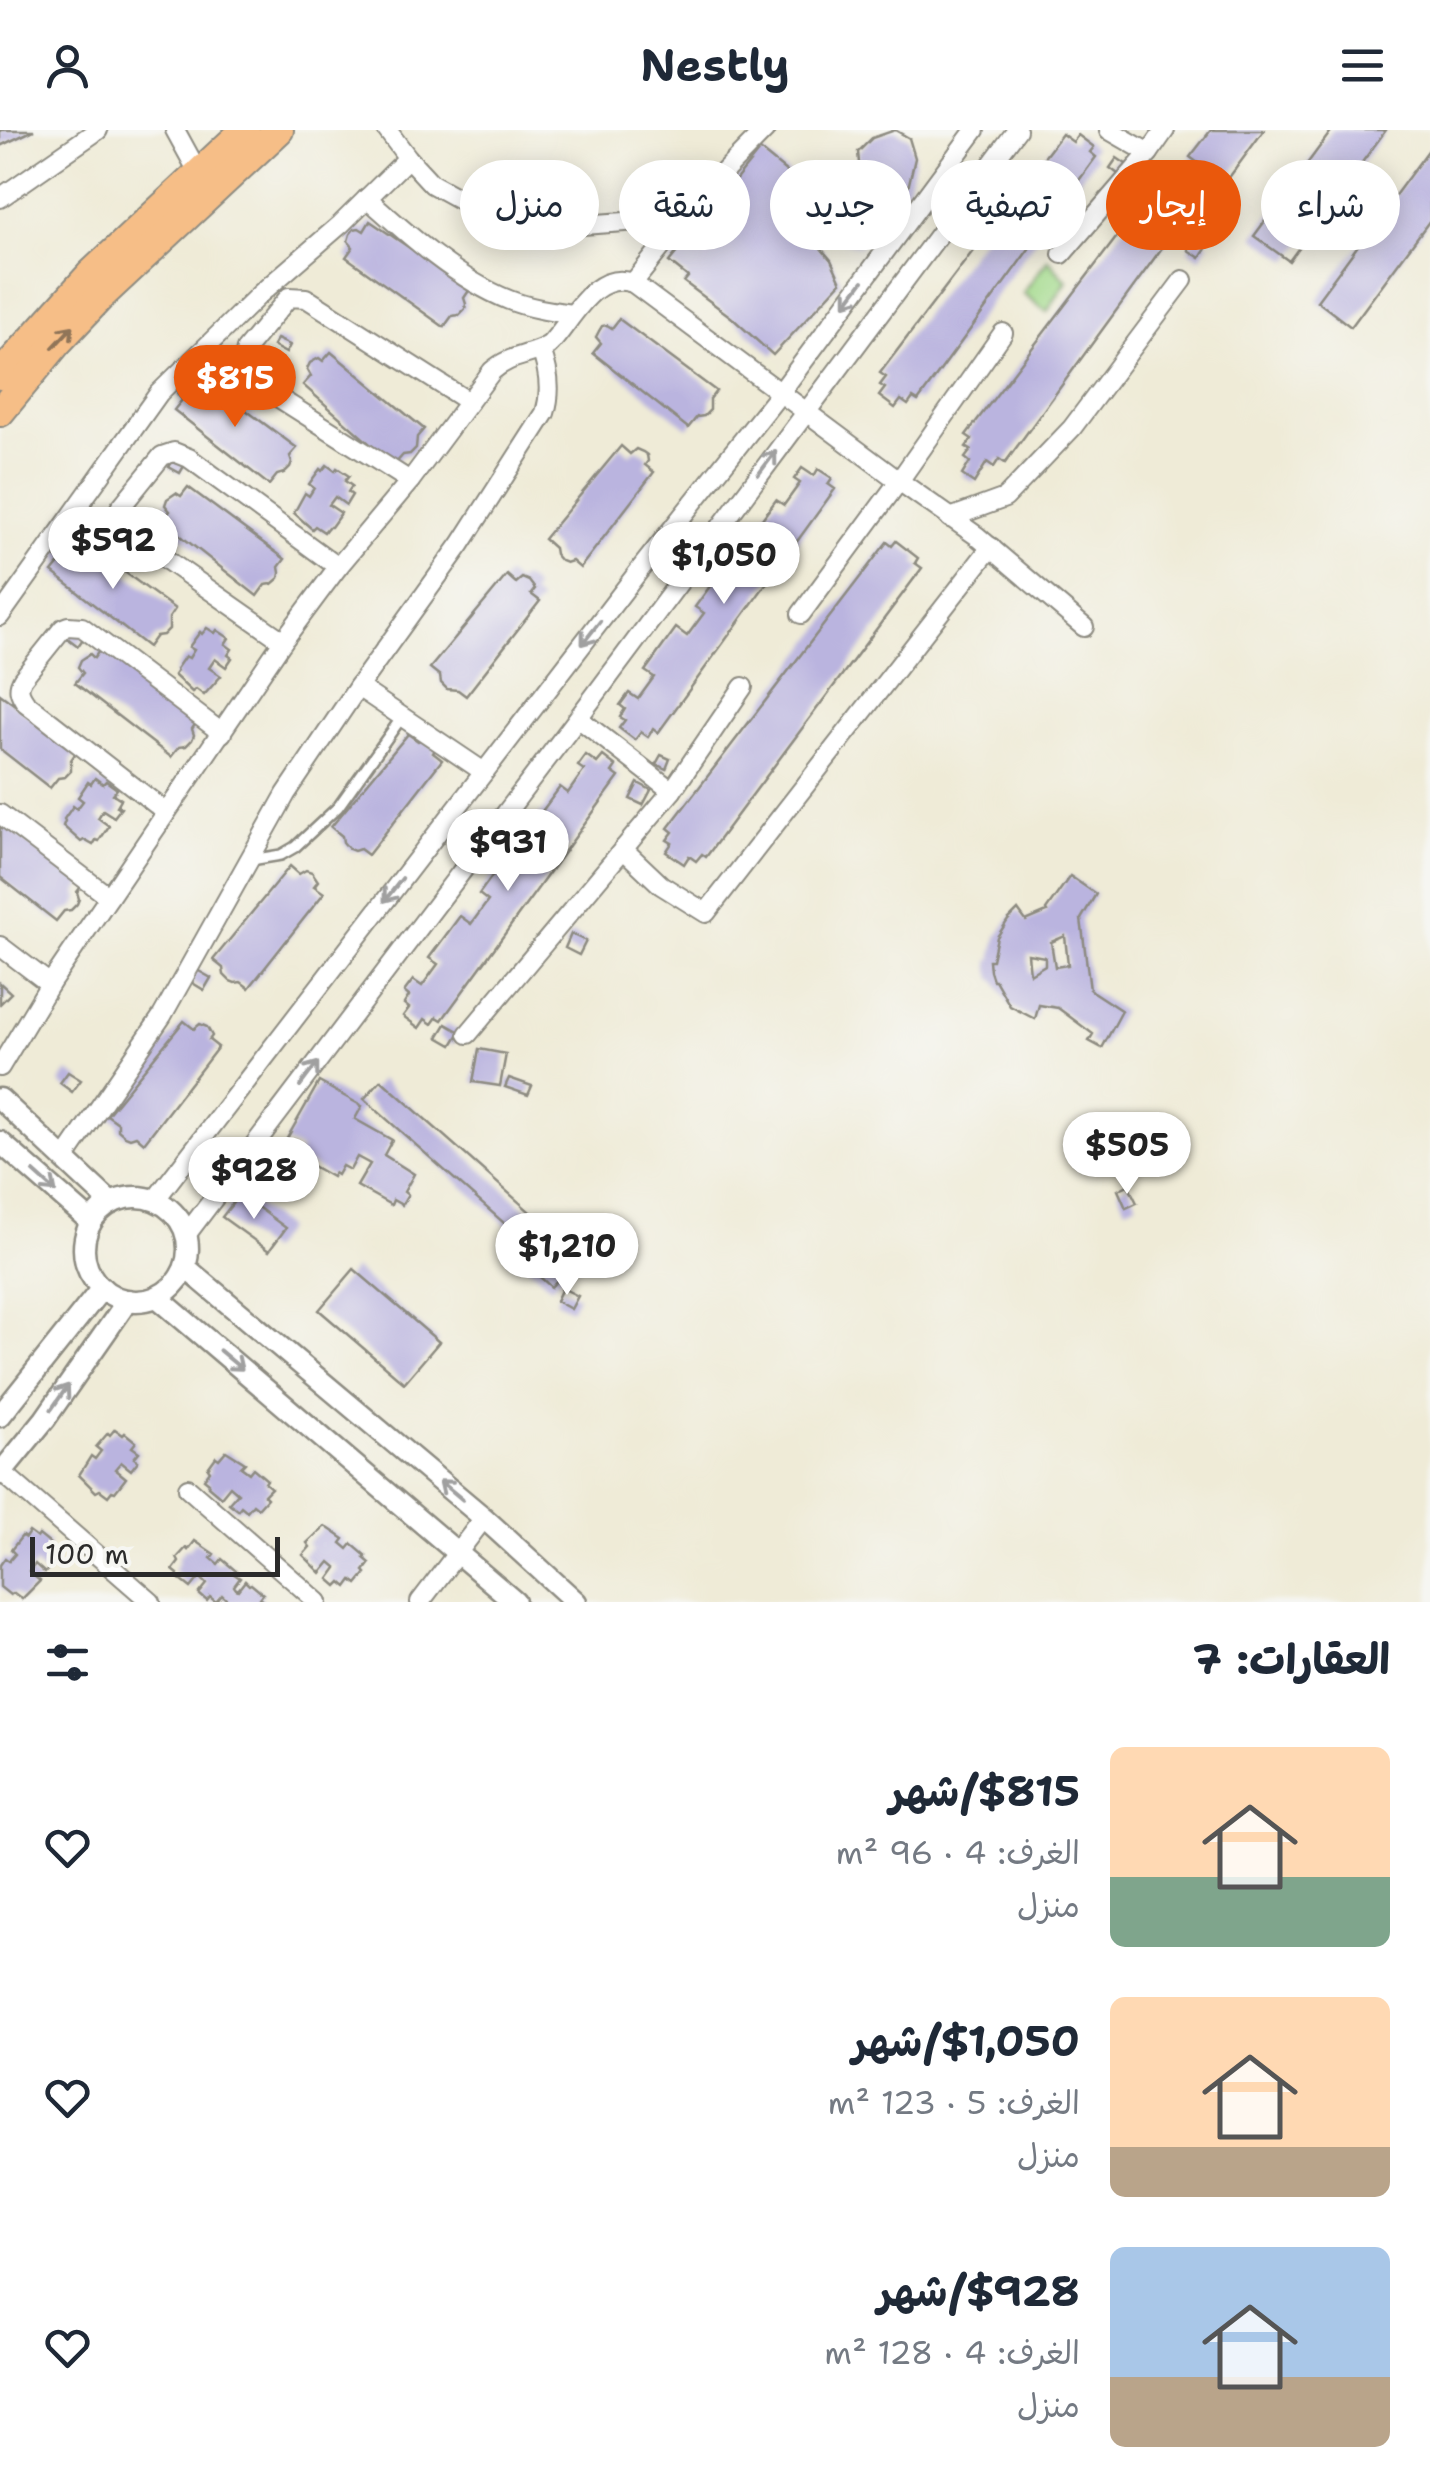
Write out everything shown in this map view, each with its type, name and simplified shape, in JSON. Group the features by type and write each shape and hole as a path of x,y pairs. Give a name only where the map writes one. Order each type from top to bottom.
{"highway":[{"path":"0,375 90,275 245,130"},
{"path":"0,412 102,295 279,130"}],"street":[{"path":"0,198 98,130"},
{"path":"175,130 198,172"},
{"path":"388,130 432,184 492,217 540,228 619,222"},
{"path":"736,160 766,130"},
{"path":"154,1200 780,393 975,130"},
{"path":"186,1235 1017,130"},
{"path":"1109,130 1149,154"},
{"path":"1062,254 1149,154 1165,130"},
{"path":"0,616 159,392 408,158"},
{"path":"367,198 408,236 478,285 512,302 571,314"},
{"path":"633,284 660,250"},
{"path":"0,1067 50,984 166,812 338,567 500,364 541,350 582,301 609,283 621,280 633,284 990,547 1084,627"},
{"path":"950,518 1005,498 1072,428 1182,280"},
{"path":"410,481 252,381 243,364 246,349 289,297 306,298 469,402"},
{"path":"801,614 1003,333"},
{"path":"64,1159 162,1016 286,794 461,544 545,413 550,384 541,350"},
{"path":"283,641 128,533 119,518 120,508 162,456 174,452 188,458 338,567"},
{"path":"623,849 660,885 706,913 990,547"},
{"path":"166,812 26,702 19,693 23,678 62,628 82,627 222,733"},
{"path":"358,687 484,772"},
{"path":"468,1034 672,790 743,687"},
{"path":"578,718 672,790"},
{"path":"0,814 109,897"},
{"path":"0,946 50,984"},
{"path":"0,1099 111,1203"},
{"path":"0,1142 91,1222"},
{"path":"125,1198 154,1200 168,1208 186,1235 185,1267 178,1279 157,1296 128,1300 114,1296 91,1276 85,1264 85,1235 91,1222 111,1203 125,1198"},
{"path":"185,1267 484,1518 576,1602"},
{"path":"0,1416 102,1288"},
{"path":"157,1296 515,1602"},
{"path":"128,1300 46,1419 1,1473 150,1602"},
{"path":"188,1488 318,1602"},
{"path":"420,1602 484,1518"}],"lane":[{"path":"251,860 281,855 296,847 338,807 402,717"}],"green space":[{"path":"1048,259 1067,281 1047,312 1023,293"}],"building":[{"path":"0,130 34,130 0,146"},
{"path":"895,130 909,138 915,158 911,175 911,160 859,160 858,152 872,138"},
{"path":"1211,130 1264,130 1241,161 1190,157"},
{"path":"1332,130 1386,130 1364,160 1310,160"},
{"path":"1062,134 1073,142 1078,135 1094,147 1090,152 1096,157 1086,171 1086,160 1042,160"},
{"path":"1430,148 1430,220 1351,327 1317,301 1355,250 1400,250 1400,189"},
{"path":"760,150 772,160 770,250 822,250 841,282 773,355 684,282 688,277 669,262 679,250 750,250 750,162"},
{"path":"370,221 470,289 464,298 465,309 452,316 444,327 346,257 353,247 348,241 350,234 354,229 364,231"},
{"path":"974,250 1028,250 918,401 913,398 908,405 901,400 895,408 879,396 886,377 880,373"},
{"path":"1107,250 1160,250 1005,463 999,459 994,467 987,462 974,483 962,475 970,462 965,458 972,439 966,435"},
{"path":"1188,250 1205,250 1200,258"},
{"path":"1274,250 1297,250 1289,261"},
{"path":"619,319 716,391 710,399 710,410 688,428 593,353 601,343 596,337 602,326 612,328"},
{"path":"277,339 290,345 286,353 273,346"},
{"path":"331,352 424,429 417,437 416,448 394,465 303,385 311,376 307,369 310,363 319,358 323,361"},
{"path":"200,376 297,448 290,456 290,467 269,485 174,410 182,400 177,394 179,388 188,382 193,385"},
{"path":"621,446 630,454 636,449 647,455 645,465 654,472 580,568 572,561 561,561 544,539"},
{"path":"176,455 187,461 180,473 169,467"},
{"path":"327,465 349,476 345,481 352,486 348,492 352,495 346,505 335,497 329,505 341,513 324,532 315,526 312,529 294,513 305,493 309,496 314,488 309,484"},
{"path":"802,468 814,476 818,469 832,478 828,484 835,489 658,733 653,729 648,737 641,732 635,740 619,728 625,720 620,717 625,709 620,705 629,693 638,699 654,677 645,671 676,628 687,636 704,613 695,607 729,560 739,567 753,548 745,542 776,500 784,505 800,483 794,479"},
{"path":"188,487 285,559 279,567 279,578 265,585 257,596 162,521 170,511 165,505 167,499 176,493 181,496"},
{"path":"78,538 175,609 169,618 169,629 156,636 148,647 52,572 60,562 55,556 61,545 71,547"},
{"path":"896,541 918,558 915,563 922,568 706,857 702,854 696,861 689,856 684,864 666,852 672,843 667,840 673,832 668,828 887,542 892,546"},
{"path":"507,575 516,583 522,578 529,581 535,589 531,594 540,601 466,696 447,689 430,668"},
{"path":"73,628 85,636 78,646 66,637"},
{"path":"207,628 229,638 225,644 232,649 228,655 232,658 226,667 215,659 209,668 221,676 204,695 196,689 192,692 174,675 185,656 189,658 194,650 189,647"},
{"path":"101,648 198,720 186,746 179,747 171,757 75,683 83,673 78,667 81,660 90,654 94,658"},
{"path":"0,694 77,751 71,760 71,771 50,788 0,749"},
{"path":"408,734 418,741 424,737 442,760 368,855 360,849 349,849 331,827"},
{"path":"586,755 597,763 603,756 616,766 612,772 619,777 442,1020 437,1017 432,1024 425,1019 419,1028 403,1016 409,1008 404,1004 409,996 404,992 413,980 422,986 438,964 429,958 460,916 471,924 488,901 479,894 513,847 523,854 537,836 528,830 560,787 568,793 584,770 578,766"},
{"path":"661,755 670,759 666,769 656,764"},
{"path":"95,778 117,789 113,794 121,799 117,806 121,808 114,817 103,810 98,818 109,826 93,845 81,842 63,826 73,806 77,809 83,801 78,797 88,782 91,784"},
{"path":"638,783 651,790 643,805 630,799"},
{"path":"0,822 83,884 77,892 77,904 56,921 0,877"},
{"path":"290,866 299,874 312,872 318,881 314,886 324,893 249,988 230,981 213,960"},
{"path":"1070,876 1096,894 1081,919 1090,990 1122,1011 1102,1048 1089,1041 1093,1034 1058,1008 1039,1005 1035,1019 1010,1006 993,980 989,960 1008,920 1018,910 1026,921 1046,910","holes":["1065,936 1068,965 1055,967 1051,942","1028,954 1045,957 1045,965 1030,974"]},
{"path":"571,934 586,941 579,955 565,948"},
{"path":"197,970 211,978 204,990 191,982"},
{"path":"0,983 11,993 0,1004"},
{"path":"184,1021 194,1029 200,1024 207,1027 212,1036 209,1040 218,1047 144,1143 136,1136 125,1136 118,1130 118,1123 107,1115"},
{"path":"446,1024 460,1032 452,1045 438,1037"},
{"path":"479,1049 506,1054 500,1086 473,1082"},
{"path":"68,1072 81,1080 72,1092 60,1083"},
{"path":"509,1078 532,1086 528,1095 505,1087"},
{"path":"381,1080 555,1234 549,1241 573,1262 551,1287 520,1259 531,1247 364,1099"},
{"path":"319,1082 362,1106 355,1119 392,1140 384,1155 414,1174 402,1205 393,1200 391,1205 357,1186 370,1164 357,1157 350,1170 342,1166 332,1177 297,1157 301,1150 285,1142"},
{"path":"271,1152 280,1157 275,1166 266,1161"},
{"path":"290,1170 298,1176 292,1184 284,1178"},
{"path":"1128,1185 1137,1203 1126,1208 1118,1190"},
{"path":"240,1194 286,1228 269,1251 222,1217"},
{"path":"354,1269 439,1342 404,1383 319,1310"},
{"path":"562,1288 578,1296 571,1309 556,1301"},
{"path":"115,1429 136,1442 132,1447 139,1452 131,1470 121,1462 115,1469 126,1478 108,1496 100,1490 96,1492 79,1475 91,1456 95,1459 101,1451 96,1447"},
{"path":"226,1451 245,1463 241,1467 249,1473 253,1468 267,1480 265,1483 271,1488 258,1508 253,1504 247,1511 241,1506 238,1510 229,1503 238,1493 230,1486 221,1497 204,1479 216,1457 219,1459"},
{"path":"325,1526 344,1539 341,1543 348,1549 352,1544 370,1563 357,1584 352,1580 347,1587 341,1582 337,1586 329,1579 337,1568 330,1562 321,1573 303,1555 310,1547 307,1543"},
{"path":"29,1532 50,1544 46,1549 53,1555 45,1573 35,1564 29,1572 40,1581 22,1599 0,1587 0,1565 5,1558 9,1561 15,1554 11,1550"},
{"path":"195,1541 214,1554 211,1558 218,1564 222,1559 236,1571 234,1574 240,1578 236,1589 245,1581 263,1594 260,1598 265,1602 229,1602 222,1595 216,1602 210,1597 207,1601 199,1594 207,1584 200,1577 191,1588 177,1577 173,1570 179,1562 177,1558"}]}
